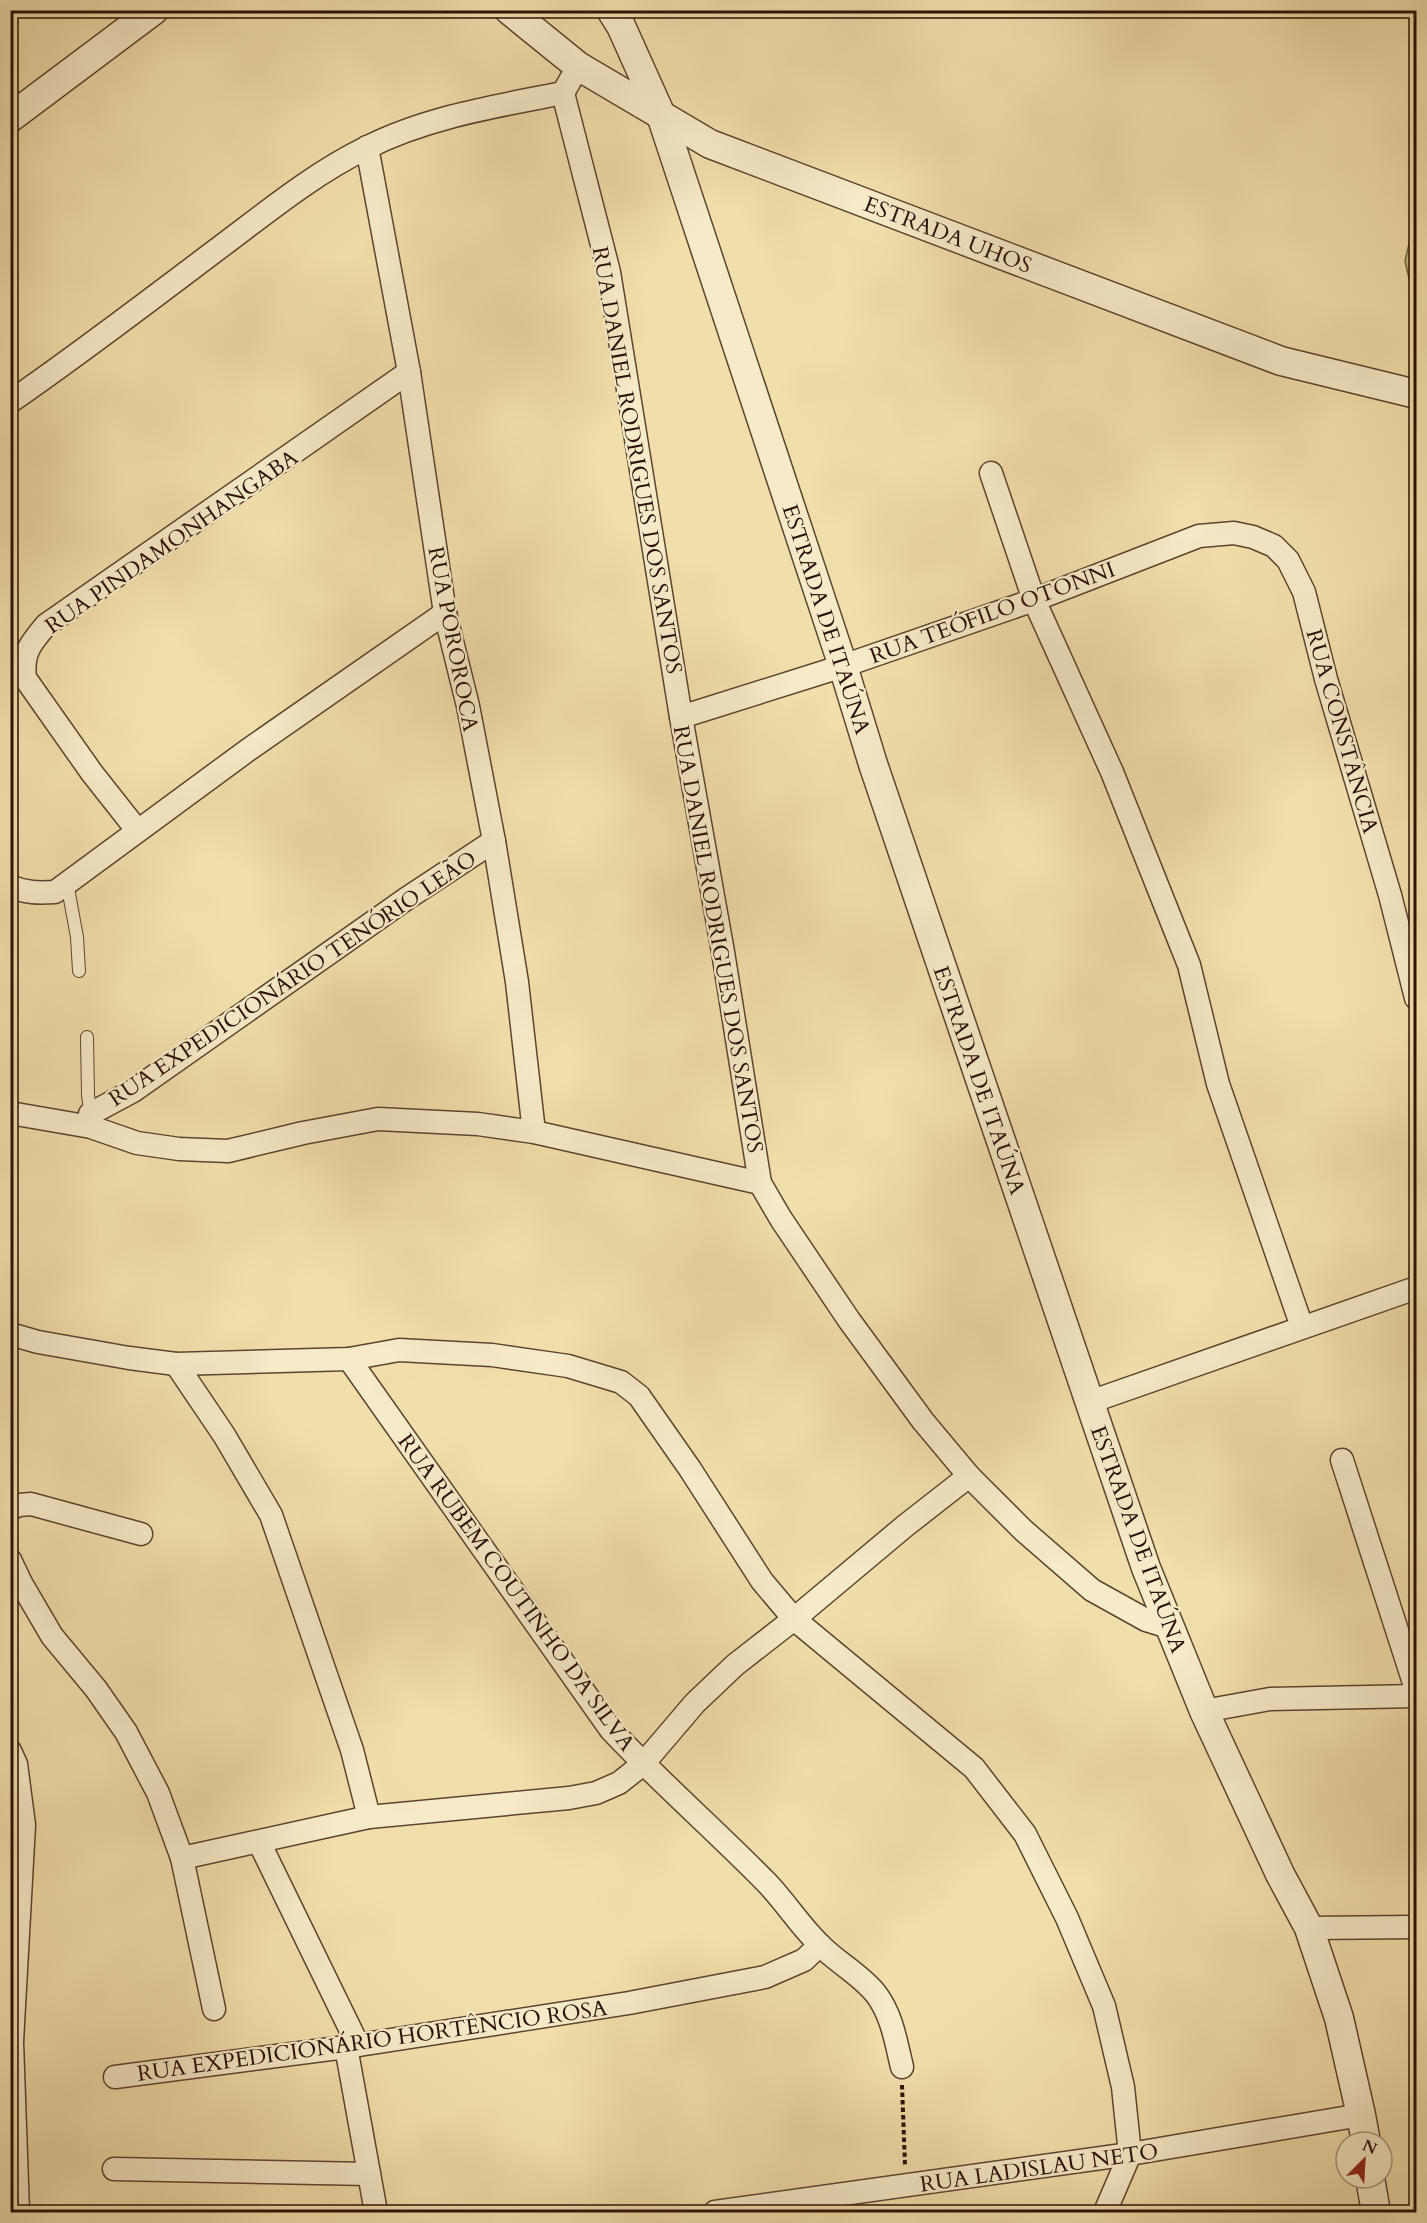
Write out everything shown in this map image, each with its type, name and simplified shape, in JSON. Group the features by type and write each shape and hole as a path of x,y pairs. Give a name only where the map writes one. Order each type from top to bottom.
{"street":[{"path":"10,118 154,10"},
{"name":"ESTRADA UHOS","path":"509,10 578,66 710,144 1281,361 1410,392"},
{"name":"ESTRADA DE ITAÚNA","path":"611,10 621,26 661,115 843,666 876,775 1146,1568 1204,1711 1309,1928 1339,2018 1363,2128"},
{"path":"10,402 263,215 335,165 367,147 419,126 563,93 578,66"},
{"name":"RUA DANIEL RODRIGUES DOS SANTOS","path":"563,93 609,272 760,1183 781,1219 849,1320 923,1421 969,1476 1023,1530 1092,1590 1146,1620 1169,1627"},
{"name":"RUA POROROCA","path":"367,147 409,372 445,613 468,706 494,841 517,982 534,1132"},
{"name":"RUA PINDAMONHANGABA","path":"138,830 92,773 25,678 23,661 31,642 46,625 409,372"},
{"path":"991,473 1034,600 1112,772 1189,965 1218,1084 1302,1327"},
{"name":"RUA CONSTÂNCIA","path":"1199,536 1234,533 1253,537 1274,546 1288,560 1305,592 1326,679 1390,895 1416,998"},
{"name":"RUA TEÓFILO OTONNI","path":"681,717 843,666 1034,600 1199,536"},
{"path":"10,886 20,891 38,893 55,892 68,884 138,830 378,658 445,613"},
{"name":"RUA EXPEDICIONÁRIO TENÓRIO LEÃO","path":"91,1120 406,899 494,841"},
{"path":"10,1113 91,1120 137,1143 179,1149 228,1151 303,1133 378,1119 478,1124 534,1132 760,1183"},
{"path":"1090,1402 1416,1288"},
{"path":"10,1334 129,1358 176,1364 349,1359 399,1350 492,1355 568,1366 621,1382 639,1396 762,1581 794,1619 974,1768 1025,1834 1067,1918 1104,2006 1123,2087 1130,2154 1106,2212"},
{"name":"RUA RUBEM COUTINHO DA SILVA","path":"349,1359 611,1730 643,1764 719,1834 770,1886 820,1946 858,1976 876,1994 889,2017 902,2067"},
{"path":"176,1364 224,1435 271,1515 352,1750 369,1817"},
{"path":"1342,1460 1416,1689"},
{"path":"182,1858 369,1817 569,1798 596,1793 619,1783 643,1764 695,1703 735,1665 969,1476"},
{"path":"10,1509 19,1505 31,1504 141,1534"},
{"path":"10,1560 52,1636 96,1689 126,1732 158,1793 182,1858 214,2009"},
{"path":"1204,1711 1270,1699 1416,1696"},
{"path":"10,1751 16,1764 24,1826 12,2042 18,2212"},
{"path":"259,1842 352,2046 376,2212"},
{"path":"1309,1928 1416,1928"},
{"name":"RUA EXPEDICIONÁRIO HORTÊNCIO ROSA","path":"115,2077 352,2046 629,2003 765,1977 804,1960 820,1946"},
{"name":"RUA LADISLAU NETO","path":"715,2212 1130,2154 1363,2128"},
{"path":"114,2169 369,2174"},
{"path":"1372,2190 1376,2212"}],"lane":[{"path":"68,884 77,937 79,971"},
{"path":"87,1037 91,1120"}],"path":[{"path":"902,2067 906,2187"}],"shaded area":[{"path":"1416,214 1416,308 1405,261"}]}
